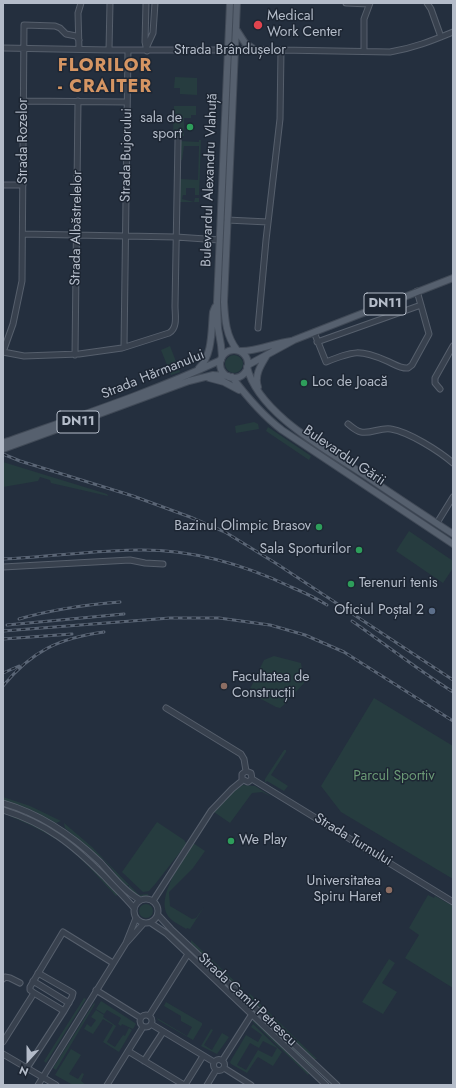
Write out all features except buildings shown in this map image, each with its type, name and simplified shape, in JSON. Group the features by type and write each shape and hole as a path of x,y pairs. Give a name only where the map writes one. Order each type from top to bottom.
{"main road":[{"name":"Bulevardul Alexandru Vlahuță","path":"221,358 217,302 230,3"},
{"name":"Bulevardul Alexandru Vlahuță","path":"237,3 224,302 227,331 238,351"},
{"path":"236,29 245,43 257,50"},
{"name":"DN11","path":"247,366 294,340 453,278"},
{"path":"192,373 201,366 207,358 213,312 217,302"},
{"name":"DN11","path":"238,351 257,349 279,342 294,340"},
{"path":"228,351 238,351 246,358 247,366 242,375 230,377 220,368 221,358 228,351"},
{"path":"260,392 256,381 257,376 268,354"},
{"name":"Strada Hărmanului","path":"3,443 123,400 192,373 221,358"},
{"name":"Bulevardul Gării","path":"247,366 251,380 272,408 296,429 453,534"},
{"name":"Strada Hărmanului","path":"3,448 102,414 189,381 213,375 230,377"},
{"path":"203,377 224,382 244,394"},
{"name":"Bulevardul Gării","path":"230,377 267,418 282,430 453,544"}],"street":[{"path":"79,50 78,13 81,3"},
{"path":"109,50 110,3"},
{"path":"146,3 145,42 147,48"},
{"path":"147,48 153,33 155,3"},
{"path":"346,3 369,4 364,19 364,51"},
{"path":"427,3 431,9 441,37"},
{"name":"Strada Rozelor","path":"3,352 14,317 22,281 24,24 58,27 66,34 76,36 79,40"},
{"name":"Strada Brândușelor","path":"3,48 128,50 147,48 228,51 281,50 390,52 425,44 453,32"},
{"name":"Strada Bujorului","path":"124,347 128,50"},
{"path":"258,328 280,114 281,50"},
{"path":"24,101 127,102"},
{"name":"Strada Albăstrelelor","path":"75,355 78,102"},
{"path":"3,352 24,356 75,355 124,347 169,333 173,330 175,325 178,140"},
{"path":"3,185 23,185"},
{"path":"227,220 268,222"},
{"path":"23,234 176,237 220,240"},
{"path":"314,332 326,362 349,353 357,352 376,357 402,368 408,368 412,365 428,336 417,292"},
{"path":"317,342 421,305"},
{"path":"440,389 435,383 435,378 453,346"},
{"path":"348,424 361,432 391,428 404,432 453,462"},
{"path":"437,523 453,497"},
{"path":"3,567 130,560 162,564"},
{"path":"166,708 241,754 244,759 246,771"},
{"path":"243,780 248,782 252,779 252,774 246,771"},
{"path":"243,780 242,774 246,771"},
{"name":"Strada Turnului","path":"252,779 453,902"},
{"path":"3,802 30,812 64,831 85,848 125,889 140,900 147,899 153,901 211,811 234,786 243,780"},
{"path":"3,810 40,824 62,838 81,853 134,908"},
{"path":"140,900 134,908 134,914 136,918 144,924"},
{"name":"Strada Camil Petrescu","path":"153,901 158,908 158,915 171,929 337,1085"},
{"path":"38,1085 126,943 144,924 151,923 158,915"},
{"path":"126,943 136,918"},
{"name":"Strada Camil Petrescu","path":"151,923 188,954 326,1085"},
{"path":"64,1011 30,989 33,981 63,932 113,963"},
{"path":"149,1016 188,954"},
{"path":"27,1068 69,1003 73,993 38,973"},
{"path":"3,979 4,977 8,977 20,983"},
{"path":"33,981 69,1003"},
{"path":"96,990 140,1018 140,1022 143,1027"},
{"path":"3,1042 34,993"},
{"path":"222,1061 252,1014"},
{"path":"140,1018 145,1015 149,1016"},
{"path":"149,1016 152,1021 151,1024"},
{"path":"151,1024 214,1062 219,1060 222,1061"},
{"path":"106,1085 143,1027 146,1028 151,1024"},
{"path":"144,1061 163,1032"},
{"path":"128,1051 185,1085 203,1056"},
{"path":"3,1054 56,1085"},
{"path":"222,1061 224,1068 251,1085"},
{"path":"214,1062 214,1068 216,1070"},
{"path":"216,1070 221,1070 224,1068"},
{"path":"207,1085 216,1070"}],"green space":[{"path":"175,77 197,78 197,95 180,94 180,88 174,88"},
{"path":"174,106 196,106 196,115 191,115 191,118 184,118 184,136 173,136"},
{"path":"199,140 201,140 199,195 195,195 195,188 186,188 186,195 183,195 182,199 194,202 180,202 180,179 198,180 199,146 184,146 182,160 179,160 179,141 199,142"},
{"path":"195,198 199,198 199,202 194,202"},
{"path":"170,346 180,372 171,375 161,350"},
{"path":"234,355 240,358 243,364 240,370 234,373 228,370 225,364 228,358"},
{"path":"254,422 258,424 259,429 236,433 235,426"},
{"path":"268,427 311,456 309,460 266,431"},
{"path":"3,462 107,494 108,496 51,483 50,480 40,477 38,481 3,487"},
{"path":"409,531 453,561 453,568 443,583 396,551"},
{"path":"274,656 301,663 304,683 280,708 250,693 250,689 264,660"},
{"name":"Parcul Sportiv","path":"374,698 453,746 453,879 341,812 321,786"},
{"path":"284,750 286,750 286,752 271,775 288,786 284,791 267,781 265,783 265,779"},
{"path":"243,785 255,786 272,797 262,792 252,793 230,823 214,812 234,791"},
{"path":"3,797 30,806 61,821 56,823 29,809 3,800"},
{"path":"14,815 42,828 67,845 79,857 52,837 9,816"},
{"path":"157,822 184,840 186,843 149,891 143,892 122,872"},
{"path":"64,823 92,847 139,895 148,894 148,896 137,896 128,889 129,885 126,886 103,859 93,853 65,828"},
{"path":"193,843 205,851 193,868 169,892 170,906 192,919 196,918 204,907 190,929 186,929 174,922 168,916 165,908 165,899 177,869"},
{"path":"88,865 118,894 116,896"},
{"path":"428,895 434,898 435,896 453,906 453,988 405,958 419,935 409,928"},
{"path":"143,904 149,904 153,908 153,914 149,918 143,918 139,914 139,908"},
{"path":"170,932 314,1066 312,1068 169,933"},
{"path":"191,940 243,989 239,988 191,944"},
{"path":"389,959 395,963 382,983 397,992 383,1014 362,1002"},
{"path":"249,993 317,1059 313,1059 250,998"},
{"path":"84,998 86,999 46,1063 44,1061"},
{"path":"101,1001 135,1023 136,1024 133,1029 122,1024 121,1026 118,1024 121,1018 107,1010 104,1014 96,1009"},
{"path":"166,1002 202,1023 193,1040 158,1020 157,1018 187,1036 192,1027 181,1021 181,1016 164,1006"},
{"path":"94,1003 95,1004 56,1070 53,1068"},
{"path":"96,1010 116,1026 107,1042 115,1047 123,1035 125,1036 129,1028 132,1030 119,1052 103,1042 113,1025 103,1019 93,1034 84,1029 87,1024 91,1027 96,1020 91,1017"},
{"path":"252,1021 255,1021 310,1072 308,1075"},
{"path":"253,1024 282,1052 273,1066 258,1057 247,1073 230,1062 246,1035 258,1042 262,1035 251,1027","holes":["263,1041 277,1048 272,1057 258,1050 246,1070 237,1065 250,1043 259,1048"]},
{"path":"211,1029 213,1030 204,1045 212,1050 222,1033 229,1037 217,1054 201,1046"},
{"path":"71,1049 81,1055 69,1074 78,1079 82,1073 84,1074 81,1081 86,1085 73,1085 55,1075"}],"railway":[{"path":"3,454 20,461 133,496 190,517 225,532 277,564 453,680"},
{"path":"3,559 125,550 181,553 219,560 256,572 305,593 327,605"},
{"path":"19,619 69,608 120,602"},
{"path":"7,625 124,614"},
{"path":"3,631 170,618 219,618 270,625 305,635 344,652 453,721"},
{"path":"352,621 453,692"},
{"path":"3,686 25,664 48,648 73,638 104,632"},
{"path":"3,639 72,634"},
{"path":"3,673 19,666"}],"place":[{"name":"Medical Work Center","path":"258,25"},
{"name":"sala de sport","path":"190,127"},
{"name":"Loc de Joacă","path":"304,383"},
{"name":"Bazinul Olimpic Brasov","path":"319,527"},
{"name":"Sala Sporturilor","path":"359,550"},
{"name":"Terenuri tenis","path":"351,584"},
{"name":"Oficiul Poștal 2","path":"432,611"},
{"name":"Facultatea de Construcții","path":"224,686"},
{"name":"We Play","path":"231,841"},
{"name":"Universitatea Spiru Haret","path":"389,890"}],"district":[{"name":"FLORILOR - CRAITER","path":"105,77"}]}
